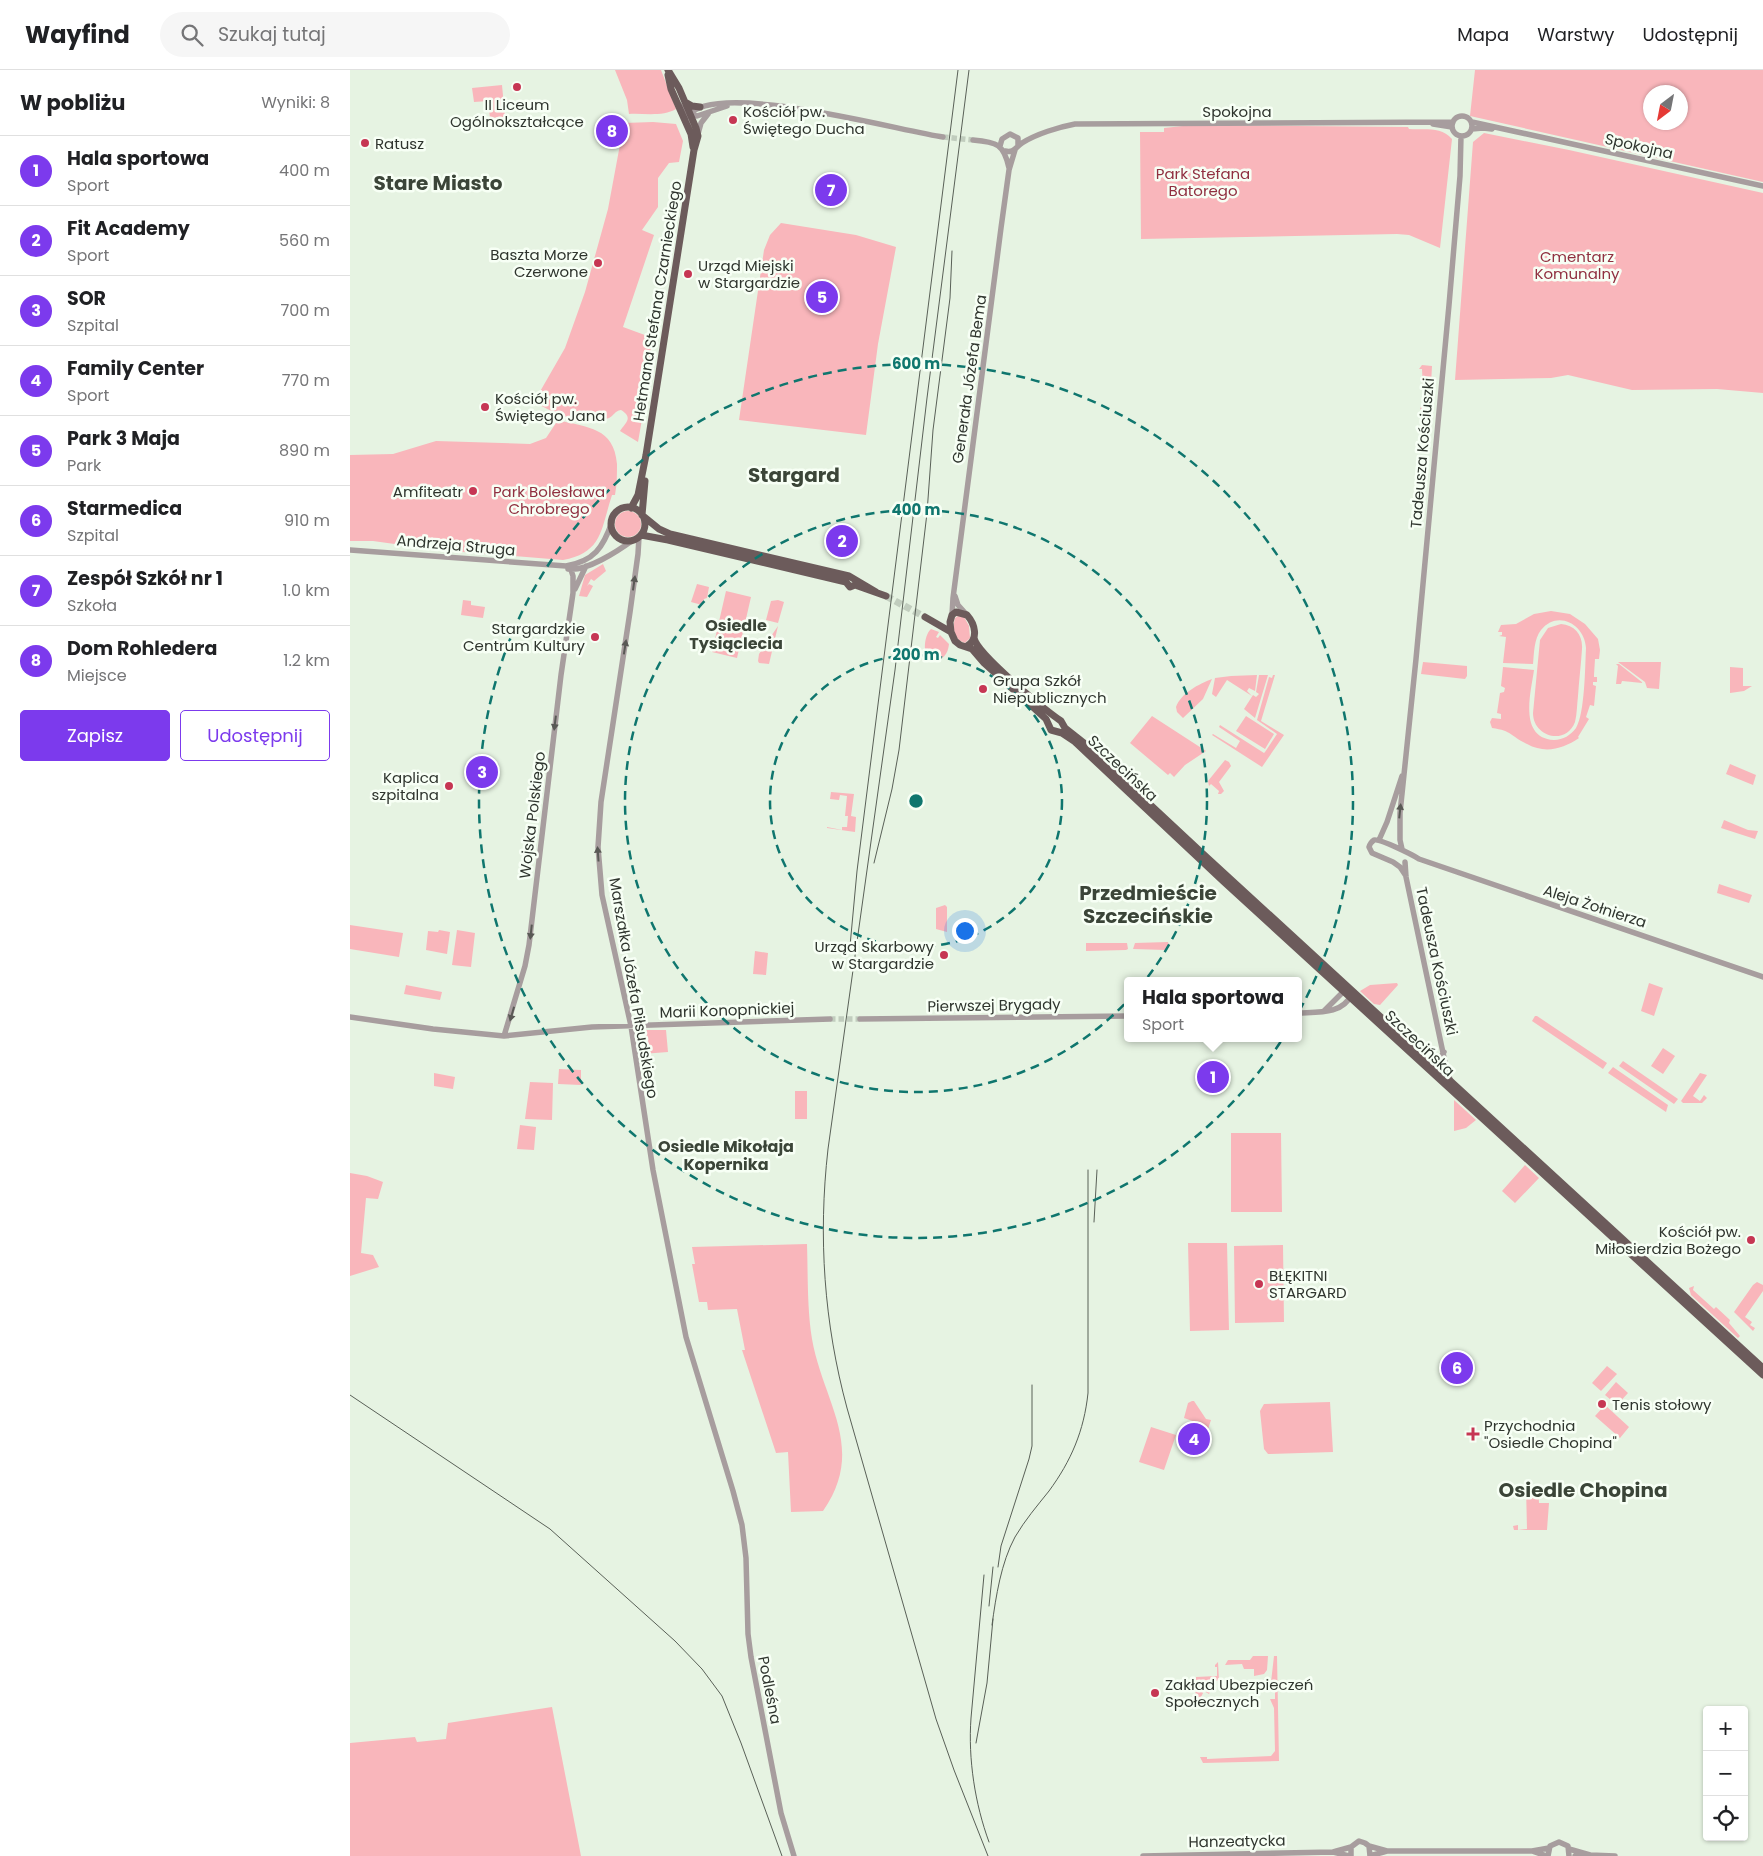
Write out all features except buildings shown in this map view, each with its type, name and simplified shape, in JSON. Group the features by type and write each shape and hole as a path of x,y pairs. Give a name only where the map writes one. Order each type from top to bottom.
{"main road":[{"path":"667,70 686,115 698,136"},
{"path":"682,103 700,107"},
{"path":"686,115 694,150"},
{"name":"Hetmana Stefana Czarnieckiego","path":"631,508 638,495 646,456 694,150 698,136"},
{"name":"Hetmana Stefana Czarnieckiego","path":"642,516 646,456"},
{"path":"852,581 678,542 637,537 625,540 617,537 612,530 612,522 619,510 631,508 659,529 670,534 827,570 852,581 876,592 886,596"},
{"path":"637,537 645,525 642,516"},
{"path":"935,622 944,622 960,612 967,615 973,626 974,638 972,643 967,646"},
{"path":"925,616 951,632 958,644 973,650 984,663 1045,718 1053,732 1060,725 1051,720 1049,724"},
{"path":"951,617 951,632"},
{"name":"Szczecińska","path":"974,638 976,646 992,663 1060,725 1084,743 1351,994 1763,1375"},
{"name":"Szczecińska","path":"1060,725 1105,772 1343,992 1351,994 1434,1066 1444,1070 1451,1082 1763,1368"}],"street":[{"path":"686,115 700,107 716,104 799,108 943,137"},
{"path":"686,115 697,116 737,104"},
{"path":"698,136 702,121 710,112"},
{"path":"1461,116 1468,118 1472,122 1472,129 1467,135 1461,136 1456,134 1453,125 1456,118 1461,116"},
{"name":"Spokojna","path":"981,140 1003,137 1010,134 1018,138 1075,124 1429,122 1453,125"},
{"name":"Spokojna","path":"1472,122 1763,186"},
{"name":"Spokojna","path":"1472,129 1509,130"},
{"name":"Spokojna","path":"1017,148 1047,131"},
{"name":"Tadeusza Kościuszki","path":"1444,1070 1444,1052 1406,872 1407,854 1404,850 1399,824 1449,302 1460,176 1461,136"},
{"path":"1003,137 1003,149"},
{"name":"Generała Józefa Bema","path":"951,617 1009,170 1017,148 1018,138"},
{"path":"973,140 981,140 1003,149 1017,148"},
{"name":"Generała Józefa Bema","path":"1003,149 1009,170"},
{"path":"596,553 604,542 612,522"},
{"name":"Andrzeja Struga","path":"350,550 561,567 570,570 585,567 637,537"},
{"name":"Marszałka Józefa Piłsudskiego","path":"637,537 638,554 601,802 598,847 603,903 630,1026 653,1170 686,1337 742,1525"},
{"name":"Andrzeja Struga","path":"561,567 582,562 596,553"},
{"name":"Wojska Polskiego","path":"573,593 585,567 596,553"},
{"name":"Wojska Polskiego","path":"504,1036 528,954 561,675 573,593 573,576 570,570"},
{"path":"955,591 958,605 967,615"},
{"name":"Tadeusza Kościuszki","path":"1404,772 1379,840 1372,842 1369,847 1375,856 1388,859 1406,872"},
{"name":"Aleja Żołnierza","path":"1379,840 1404,850 1417,859 1763,977"},
{"path":"1406,872 1417,859"},
{"name":"Aleja Żołnierza","path":"1406,861 1417,859"},
{"path":"1397,865 1406,861"},
{"path":"1324,1011 1343,992"},
{"path":"1302,1013 1335,1011 1351,994"},
{"name":"Pierwszej Brygady","path":"860,1019 1124,1016"},
{"name":"Marii Konopnickiej","path":"350,1017 433,1029 504,1036 630,1026 830,1019"},
{"name":"Tadeusza Kościuszki","path":"1434,1066 1444,1052"},
{"name":"Podleśna","path":"742,1525 746,1558 751,1658 781,1814 794,1856"},
{"name":"Hanzeatycka","path":"1143,1856 1333,1852 1351,1847 1359,1841 1365,1842 1369,1846"},
{"path":"1387,1852 1369,1846 1370,1856 1387,1852 1532,1852 1549,1848 1554,1843 1559,1842 1566,1844 1569,1849 1569,1856"},
{"path":"1350,1856 1351,1847"},
{"path":"1532,1852 1548,1856 1549,1848"},
{"path":"1569,1849 1585,1856"},
{"name":"Hanzeatycka","path":"1333,1852 1350,1856"},
{"path":"1575,1856 1615,1856"}],"green space":[{"path":"615,70 661,70 676,109 659,114 629,114 627,100"},
{"path":"1475,70 1763,70 1763,182 1470,116"},
{"path":"502,85 505,117 490,118 488,101 474,102 472,88"},
{"path":"653,122 676,124 683,141 679,162 669,163 658,178 658,207 642,230 654,235 623,327 653,338 648,385 638,442 620,431 628,418 621,410 609,418 589,421 570,418 534,402 565,348 585,292 608,209 624,123"},
{"name":"Park Stefana Batorego","path":"1192,125 1408,127 1409,129 1432,129 1443,132 1452,139 1440,248 1409,235 1397,234 1141,239 1140,132 1164,132 1164,128"},
{"name":"Cmentarz Komunalny","path":"1484,133 1763,193 1763,393 1717,389 1632,390 1568,375 1551,378 1455,380 1473,142"},
{"path":"781,223 856,235 896,247 878,344 866,435 739,420 764,250 770,235"},
{"path":"1422,365 1432,366 1431,385 1435,386 1433,409 1422,412 1420,408 1424,406 1422,369 1419,369"},
{"name":"Park Bolesława Chrobrego","path":"558,420 598,431 611,443 615,452 617,483 615,495 612,495 598,537 586,552 563,560 438,550 373,541 350,541 350,455 393,454 436,441 530,444 546,438"},
{"path":"628,511 637,515 641,524 637,533 628,537 619,533 615,524 619,515"},
{"path":"603,564 606,571 594,581 591,579 587,586 589,584 593,586 587,597 579,596 585,575"},
{"path":"697,584 709,587 707,598 704,599 702,605 691,602"},
{"path":"726,591 751,597 737,658 712,652"},
{"path":"463,600 471,601 471,605 485,607 483,618 461,615"},
{"path":"778,600 784,602 778,623 766,620 771,601"},
{"path":"1551,611 1570,614 1585,624 1598,639 1600,650 1599,659 1595,659 1594,677 1597,677 1597,682 1593,682 1593,685 1596,686 1594,706 1590,705 1586,717 1589,719 1579,738 1567,745 1554,749 1540,749 1521,741 1508,732 1492,728 1490,722 1492,718 1501,719 1501,714 1497,713 1500,693 1504,692 1505,688 1501,686 1503,667 1534,670 1529,712 1535,731 1543,737 1557,740 1566,737 1576,728 1583,701 1586,648 1581,633 1576,627 1570,622 1562,620 1548,624 1541,630 1537,638 1533,664 1503,663 1506,637 1499,636 1502,635 1502,632 1498,632 1501,625 1516,624 1534,614"},
{"path":"958,616 964,617 969,626 970,638 965,643 958,639 954,630 955,618"},
{"path":"1561,624 1574,629 1579,635 1582,644 1577,712 1571,729 1565,734 1551,736 1538,728 1534,721 1533,713 1540,640 1548,628"},
{"path":"778,626 769,664 759,663 759,654"},
{"path":"931,629 939,632 936,637 938,638 940,635 949,644 943,658 932,661 928,660 925,653 926,640"},
{"path":"1423,662 1467,666 1467,676 1465,679 1421,674"},
{"path":"1618,662 1661,662 1659,689 1647,688 1645,682"},
{"path":"1616,664 1619,664 1643,683 1622,681 1621,684 1616,684 1618,666"},
{"path":"1730,667 1743,668 1743,686 1752,686 1744,691 1730,693"},
{"path":"1257,675 1255,691 1249,688 1247,691 1252,696 1227,680 1216,697 1212,694 1215,678"},
{"path":"1259,675 1268,675 1255,718 1244,709 1253,695 1256,697 1259,694 1256,692"},
{"path":"1275,675 1261,721 1284,735 1262,767 1212,735 1236,748 1240,741 1219,727 1220,725 1264,753 1277,734 1257,720 1269,677 1272,678"},
{"path":"1212,679 1203,699 1183,718 1177,712 1178,702 1191,690"},
{"path":"1152,716 1206,751 1185,765 1174,777 1170,773 1168,775 1130,743"},
{"path":"1246,716 1274,734 1265,749 1236,731"},
{"path":"1225,760 1231,766 1219,782 1224,791 1218,794 1219,791 1211,784 1209,786 1208,781"},
{"path":"1730,764 1756,775 1753,785 1726,774"},
{"path":"831,792 854,794 851,816 856,817 855,832 827,828 842,830 842,827 847,827 848,816 845,816 847,796 840,795 839,800 830,799"},
{"path":"1724,820 1748,830 1758,831 1755,839 1721,828"},
{"path":"1719,884 1752,895 1749,903 1717,893"},
{"path":"945,905 947,907 947,932 936,929 936,908"},
{"path":"350,925 403,933 399,957 350,949"},
{"path":"439,930 450,932 447,954 426,950 428,931 438,932"},
{"path":"457,930 475,933 471,967 452,965"},
{"path":"1168,942 1169,946 1166,950 1133,949 1135,943"},
{"path":"1086,943 1127,943 1128,949 1086,951"},
{"path":"755,951 768,953 766,975 753,974"},
{"path":"1397,983 1398,985 1380,1005 1374,1004 1360,991 1370,985"},
{"path":"1649,983 1663,988 1654,1016 1641,1011"},
{"path":"406,985 442,992 440,1000 404,994"},
{"path":"1535,1016 1607,1063 1603,1069 1532,1021"},
{"path":"645,1030 666,1030 668,1052 642,1054 638,1034"},
{"path":"1663,1048 1675,1056 1663,1074 1651,1066"},
{"path":"1623,1061 1678,1099 1674,1104 1619,1066"},
{"path":"1613,1067 1668,1105 1666,1112 1608,1073"},
{"path":"559,1069 581,1070 581,1085 558,1084"},
{"path":"434,1073 455,1077 453,1089 434,1086"},
{"path":"1700,1073 1707,1075 1693,1096 1700,1101 1704,1095 1707,1098 1702,1103 1683,1103 1681,1101"},
{"path":"530,1082 553,1083 552,1120 525,1119"},
{"path":"795,1091 807,1091 807,1119 795,1119"},
{"path":"1454,1100 1476,1120 1466,1128 1454,1131"},
{"path":"520,1125 536,1127 534,1150 517,1149"},
{"path":"1231,1133 1281,1133 1282,1212 1231,1212"},
{"path":"1525,1165 1539,1178 1515,1203 1502,1191"},
{"path":"350,1173 367,1176 383,1182 378,1199 366,1198 361,1253 373,1255 379,1267 350,1276"},
{"path":"1188,1243 1227,1243 1229,1330 1190,1331"},
{"path":"807,1244 810,1327 817,1362 838,1425 842,1446 841,1466 836,1488 823,1511 791,1512 788,1452 776,1453 742,1350 745,1350 737,1309 708,1310 707,1302 699,1302 692,1264 695,1264 692,1247"},
{"name":"BŁĘKITNI STARGARD","path":"1283,1245 1284,1322 1235,1323 1234,1246"},
{"path":"1757,1282 1763,1285 1763,1291 1745,1317 1752,1322 1750,1325 1755,1328 1753,1331 1734,1312"},
{"path":"1694,1286 1693,1290 1714,1309 1716,1307 1730,1320 1729,1323 1740,1336 1738,1338 1691,1295 1689,1288"},
{"path":"1607,1366 1617,1374 1601,1391 1592,1383"},
{"path":"1616,1382 1628,1393 1617,1405 1605,1395"},
{"path":"1194,1401 1206,1419 1211,1420 1208,1429 1200,1426 1201,1424 1184,1418 1188,1403"},
{"path":"1330,1402 1333,1452 1268,1454 1264,1449 1260,1411 1264,1404"},
{"path":"1605,1405 1629,1427 1620,1438 1595,1416"},
{"path":"1151,1427 1176,1435 1164,1470 1139,1462"},
{"path":"1538,1486 1539,1503 1549,1503 1547,1530 1518,1530 1527,1529 1526,1487"},
{"path":"1518,1525 1518,1530 1514,1530 1513,1526"},
{"path":"1253,1656 1268,1656 1267,1670 1264,1674 1254,1676 1254,1669 1244,1669 1242,1664 1225,1665 1228,1660 1250,1660"},
{"path":"1274,1656 1277,1656 1279,1761 1203,1763 1200,1757 1207,1757 1207,1759 1271,1756 1275,1751 1274,1708 1270,1699 1275,1699 1275,1691 1270,1691"},
{"path":"1218,1662 1219,1680 1216,1681 1209,1694 1204,1691 1200,1699 1204,1701 1200,1706 1195,1707 1196,1677 1217,1676 1217,1667 1215,1665"},
{"path":"552,1707 581,1856 350,1856 350,1743 415,1737 417,1742 446,1739 448,1723"}],"tunnel":[{"path":"943,137 973,140"},
{"path":"886,596 925,617"},
{"path":"830,1019 860,1019"}],"railway":[{"path":"850,946 857,871 958,70"},
{"path":"969,70 927,398 895,670 828,1149 825,1182 824,1247 828,1312 839,1376 847,1408 936,1719 988,1856"},
{"path":"874,863 892,789 899,750 927,513 933,430 950,298 952,251"},
{"path":"992,1625 1000,1580 1010,1547 1031,1513 1057,1480 1070,1457 1080,1433 1086,1407 1088,1393 1088,1170"},
{"path":"1094,1222 1097,1170"},
{"path":"998,1567 1001,1546 1032,1446 1032,1385"},
{"path":"350,1395 550,1529 675,1641 702,1669 722,1696 782,1856"},
{"path":"989,1606 993,1567"},
{"path":"984,1575 970,1734 976,1797 989,1842"},
{"path":"976,1743 987,1683 993,1619"}],"place":[{"name":"II Liceum Ogólnokształcące","path":"517,87"},
{"name":"Kościół pw. Świętego Ducha","path":"733,120"},
{"name":"Dom Rohledera","path":"612,131"},
{"name":"Ratusz","path":"365,143"},
{"name":"Zespół Szkół nr 1","path":"831,190"},
{"name":"Baszta Morze Czerwone","path":"598,263"},
{"name":"Urząd Miejski w Stargardzie","path":"688,274"},
{"name":"Park 3 Maja","path":"822,297"},
{"name":"Kościół pw. Świętego Jana","path":"485,407"},
{"name":"Amfiteatr","path":"473,491"},
{"name":"Fit Academy","path":"842,541"},
{"name":"Stargardzkie Centrum Kultury","path":"595,637"},
{"name":"Grupa Szkół Niepublicznych","path":"983,689"},
{"name":"SOR","path":"482,772"},
{"name":"Kaplica szpitalna","path":"449,786"},
{"name":"Urząd Skarbowy w Stargardzie","path":"944,955"},
{"name":"Hala sportowa","path":"1213,1077"},
{"name":"Kościół pw. Miłosierdzia Bożego","path":"1751,1240"},
{"name":"BŁĘKITNI STARGARD","path":"1259,1284"},
{"name":"Starmedica","path":"1457,1368"},
{"name":"Tenis stołowy","path":"1602,1404"},
{"name":"Przychodnia \"Osiedle Chopina\"","path":"1473,1434"},
{"name":"Family Center","path":"1194,1439"},
{"name":"Zakład Ubezpieczeń Społecznych","path":"1155,1693"}],"district":[{"name":"Stare Miasto","path":"438,183"},
{"name":"Stargard","path":"794,475"},
{"name":"Osiedle Tysiąclecia","path":"736,634"},
{"name":"Przedmieście Szczecińskie","path":"1148,904"},
{"name":"Osiedle Mikołaja Kopernika","path":"726,1155"},
{"name":"Osiedle Chopina","path":"1583,1490"}]}
